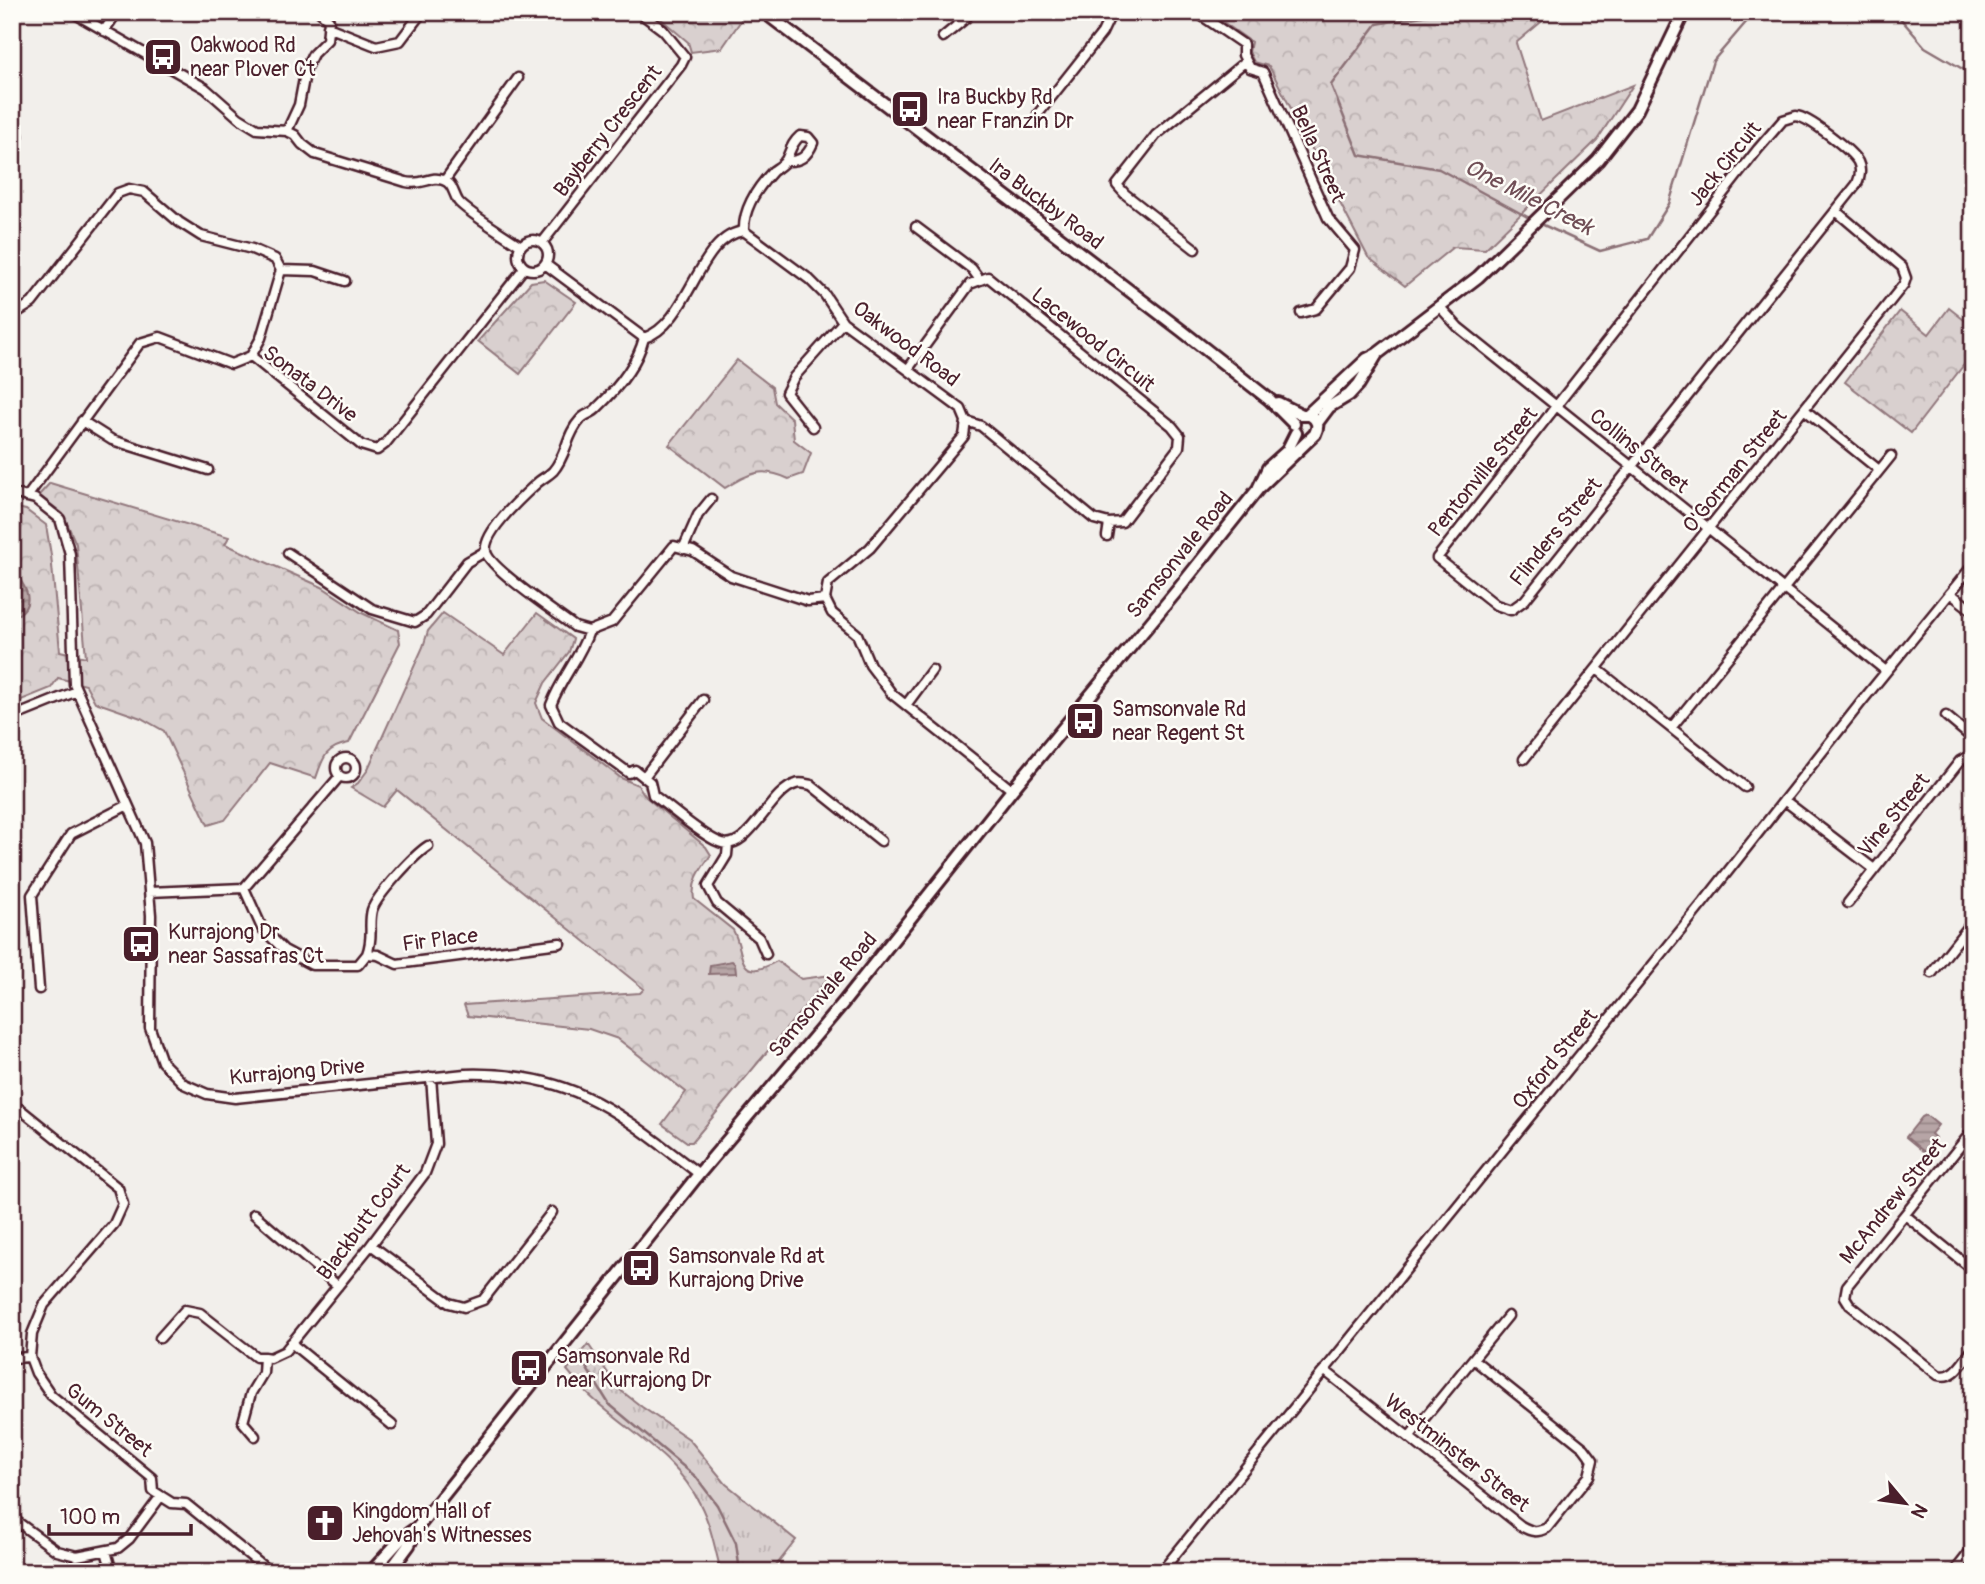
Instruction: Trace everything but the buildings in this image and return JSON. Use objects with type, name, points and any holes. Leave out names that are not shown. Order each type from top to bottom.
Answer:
[{"type":"main road","name":"Samsonvale Road","points":[[1258,489],[1268,468],[1287,451],[1300,422],[1367,359],[1478,277],[1598,160],[1637,110],[1684,12]]},
{"type":"main road","name":"Ira Buckby Road","points":[[770,14],[1300,422]]},
{"type":"main road","name":"Samsonvale Road","points":[[389,1572],[409,1545],[418,1527],[699,1174],[843,1003],[1012,790],[1258,489],[1315,434],[1317,424],[1329,407],[1354,390],[1377,354]]},
{"type":"main road","points":[[1309,438],[1302,438],[1300,422],[1314,417],[1317,424]]},
{"type":"main road","name":"Samsonvale Road","points":[[370,1572],[402,1538],[418,1527]]},
{"type":"street","points":[[72,12],[205,88],[257,130],[287,131],[315,154],[418,185],[433,179],[445,180],[453,189],[458,202],[521,246]]},
{"type":"street","points":[[104,31],[117,12]]},
{"type":"street","points":[[287,131],[299,105],[306,68],[313,54],[327,40],[329,20],[320,12]]},
{"type":"street","points":[[328,27],[376,46],[400,41],[422,12]]},
{"type":"street","name":"Bayberry Crescent","points":[[542,243],[685,57],[663,30],[639,12]]},
{"type":"street","points":[[943,37],[966,18],[969,12]]},
{"type":"street","points":[[1038,114],[1102,33],[1112,12]]},
{"type":"street","name":"Bella Street","points":[[1196,12],[1243,44],[1243,55],[1250,68],[1263,72],[1328,218],[1355,250],[1350,268],[1316,309],[1301,313]]},
{"type":"street","points":[[1195,248],[1125,194],[1117,184],[1156,135],[1246,61]]},
{"type":"street","points":[[445,180],[518,78]]},
{"type":"street","points":[[12,94],[18,136],[12,144]]},
{"type":"street","name":"Jack Circuit","points":[[1557,407],[1758,149],[1787,118],[1796,116],[1808,119],[1858,163],[1858,181],[1631,467]]},
{"type":"street","points":[[644,338],[656,334],[686,297],[699,269],[724,238],[744,231],[743,218],[748,205],[785,161]]},
{"type":"street","points":[[12,320],[16,313],[32,303],[118,193],[129,190],[144,192],[179,222],[201,236],[275,259],[281,270],[261,338],[251,356]]},
{"type":"street","name":"O'Gorman Street","points":[[1524,759],[1901,289],[1906,278],[1902,267],[1836,211]]},
{"type":"street","points":[[908,369],[970,284],[980,280],[972,269],[916,227]]},
{"type":"street","name":"Oakwood Road","points":[[744,231],[809,279],[825,295],[843,322],[954,402],[961,409],[966,421]]},
{"type":"street","points":[[531,240],[542,243],[548,254],[545,264],[533,270],[524,268],[518,257],[521,246],[531,240]]},
{"type":"street","points":[[545,264],[644,338]]},
{"type":"street","name":"Sonata Drive","points":[[27,497],[140,342],[160,337],[231,364],[251,356],[361,445],[377,450],[385,444],[524,268]]},
{"type":"street","points":[[281,270],[315,271],[345,281]]},
{"type":"street","name":"Lacewood Circuit","points":[[980,280],[988,277],[1180,436],[1179,447],[1122,522],[1109,523]]},
{"type":"street","name":"Collins Street","points":[[1439,306],[1458,327],[1886,671]]},
{"type":"street","points":[[813,426],[786,393],[794,376],[843,322]]},
{"type":"street","points":[[644,338],[640,354],[617,388],[594,411],[582,416],[570,432],[566,452],[552,472],[537,482],[502,519],[488,539],[486,551],[495,566],[575,627],[589,631],[612,622],[674,546],[693,551],[731,576],[808,601],[825,599]]},
{"type":"street","name":"Pentonville Street","points":[[1437,558],[1557,407]]},
{"type":"street","points":[[1805,410],[1880,471]]},
{"type":"street","points":[[82,421],[112,440],[208,470]]},
{"type":"street","points":[[1012,790],[892,694],[870,665],[857,634],[832,613],[825,599],[828,583],[870,548],[964,436],[966,421],[981,426],[1094,519],[1109,523],[1107,536]]},
{"type":"street","points":[[1671,728],[1891,456]]},
{"type":"street","name":"Flinders Street","points":[[1437,558],[1496,606],[1511,610],[1525,600],[1631,467]]},
{"type":"street","name":"Kurrajong Drive","points":[[12,493],[35,499],[60,519],[70,554],[74,684],[145,843],[151,915],[150,1028],[162,1062],[184,1084],[207,1094],[236,1098],[488,1073],[551,1082],[582,1093],[609,1108],[642,1129],[699,1174]]},
{"type":"street","points":[[683,549],[698,515],[711,499]]},
{"type":"street","points":[[288,554],[372,609],[415,622],[426,615],[467,562],[486,551]]},
{"type":"street","name":"Oxford Street","points":[[1161,1572],[1973,565]]},
{"type":"street","points":[[1950,593],[1973,611]]},
{"type":"street","points":[[589,631],[583,650],[558,685],[551,705],[559,722],[629,773],[635,770],[650,782],[653,795],[714,840],[728,844],[740,841],[784,789],[798,783],[811,785],[881,841]]},
{"type":"street","points":[[1597,669],[1745,787]]},
{"type":"street","points":[[906,705],[932,670]]},
{"type":"street","points":[[12,725],[20,714],[77,691]]},
{"type":"street","points":[[644,777],[703,700]]},
{"type":"street","name":"Vine Street","points":[[1848,903],[1960,761],[1973,752],[1972,738],[1945,716]]},
{"type":"street","points":[[149,892],[244,888],[340,777]]},
{"type":"street","points":[[1784,800],[1874,869]]},
{"type":"street","points":[[39,989],[32,895],[71,834],[128,805]]},
{"type":"street","points":[[728,844],[727,855],[708,886],[717,903],[760,938],[766,954]]},
{"type":"street","points":[[244,888],[262,928],[284,950],[312,965],[358,965],[367,954],[372,940],[370,920],[373,906],[416,854],[428,846]]},
{"type":"street","points":[[1932,973],[1973,921]]},
{"type":"street","name":"Fir Place","points":[[367,954],[378,955],[397,964],[559,943]]},
{"type":"street","name":"Blackbutt Court","points":[[260,1357],[270,1358],[285,1350],[371,1245],[425,1173],[436,1144],[431,1077]]},
{"type":"street","points":[[12,1108],[20,1109],[118,1188],[123,1204],[114,1224],[44,1306],[32,1334],[30,1357],[12,1358]]},
{"type":"street","name":"McAndrew Street","points":[[1973,1130],[1847,1286],[1845,1297],[1850,1305],[1934,1373],[1943,1377],[1953,1374],[1973,1349]]},
{"type":"street","points":[[371,1245],[449,1303],[464,1307],[483,1300],[552,1212]]},
{"type":"street","points":[[254,1214],[338,1286]]},
{"type":"street","points":[[1905,1215],[1973,1270]]},
{"type":"street","points":[[160,1338],[185,1310],[200,1313],[260,1357],[263,1373],[251,1393],[243,1422],[256,1436]]},
{"type":"street","points":[[1409,1437],[1508,1316]]},
{"type":"street","points":[[291,1343],[391,1425]]},
{"type":"street","name":"Gum Street","points":[[30,1357],[36,1373],[51,1395],[152,1478],[153,1491],[161,1496]]},
{"type":"street","name":"Westminster Street","points":[[1324,1370],[1521,1526],[1533,1532],[1547,1528],[1589,1476],[1593,1460],[1584,1448],[1473,1359]]},
{"type":"street","points":[[12,1518],[57,1551],[77,1556],[118,1548],[129,1539],[161,1496],[172,1503],[186,1504],[270,1572]]},
{"type":"street","points":[[1955,1572],[1973,1548]]},
{"type":"street","points":[[106,1550],[112,1572]]},
{"type":"green space","points":[[653,12],[733,12],[742,19],[722,48],[691,52],[688,42]]},
{"type":"green space","points":[[1209,12],[1553,12],[1516,43],[1541,121],[1633,85],[1597,140],[1485,249],[1453,247],[1405,286],[1368,257],[1269,66],[1254,62],[1249,52],[1251,42]]},
{"type":"green space","points":[[544,280],[576,302],[520,374],[478,341],[531,282]]},
{"type":"green space","points":[[1949,308],[1973,327],[1973,353],[1911,433],[1845,382],[1900,311],[1929,334]]},
{"type":"green space","points":[[737,360],[772,387],[775,403],[792,419],[794,440],[811,453],[803,474],[789,479],[771,473],[756,473],[725,488],[669,445]]},
{"type":"green space","points":[[50,483],[229,537],[225,544],[322,587],[362,613],[398,630],[400,643],[349,743],[335,747],[326,754],[316,778],[270,763],[225,820],[208,825],[164,731],[141,718],[95,702],[86,685],[58,678],[51,688],[19,701],[12,698],[12,507],[26,510],[46,525],[60,651],[86,657],[76,544],[63,514],[39,495]]},
{"type":"green space","points":[[443,613],[504,655],[537,613],[573,639],[569,652],[545,683],[536,703],[542,718],[621,778],[638,785],[646,797],[706,847],[711,855],[695,881],[694,899],[733,930],[748,968],[764,968],[777,961],[801,979],[831,975],[692,1142],[687,1142],[662,1124],[686,1092],[618,1039],[589,1029],[468,1016],[464,1005],[640,993],[644,989],[397,790],[383,807],[351,788],[367,771],[428,631]]},
{"type":"green space","points":[[588,1344],[619,1389],[689,1439],[726,1484],[796,1540],[771,1572],[721,1572],[707,1520],[690,1487],[678,1471],[582,1388],[567,1370]]},
{"type":"shaded area","points":[[12,570],[24,586],[28,598],[19,614],[12,613]]},
{"type":"shaded area","points":[[732,961],[736,973],[709,974],[710,965]]},
{"type":"shaded area","points":[[1926,1115],[1938,1125],[1931,1134],[1935,1138],[1934,1149],[1929,1156],[1906,1137]]},
{"type":"waterway","name":"One Mile Creek","points":[[1445,12],[1377,24],[1331,85],[1359,155],[1439,169],[1533,220]]},
{"type":"waterway","name":"One Mile Creek","points":[[1539,223],[1600,251],[1647,239],[1669,204],[1713,61],[1748,20],[1759,12]]},
{"type":"waterway","name":"One Mile Creek","points":[[1892,12],[1925,47],[1973,75]]},
{"type":"waterway","points":[[579,1356],[609,1404],[696,1477],[717,1505],[736,1543],[740,1572]]},
{"type":"place","name":"Oakwood Rd near Plover Ct","points":[[163,57]]},
{"type":"place","name":"Ira Buckby Rd near Franzin Dr","points":[[910,109]]},
{"type":"place","name":"Samsonvale Rd near Regent St","points":[[1085,721]]},
{"type":"place","name":"Kurrajong Dr near Sassafras Ct","points":[[141,944]]},
{"type":"place","name":"Samsonvale Rd at Kurrajong Drive","points":[[641,1268]]},
{"type":"place","name":"Samsonvale Rd near Kurrajong Dr","points":[[529,1368]]},
{"type":"place","name":"Kingdom Hall of Jehovah's Witnesses","points":[[325,1523]]}]
